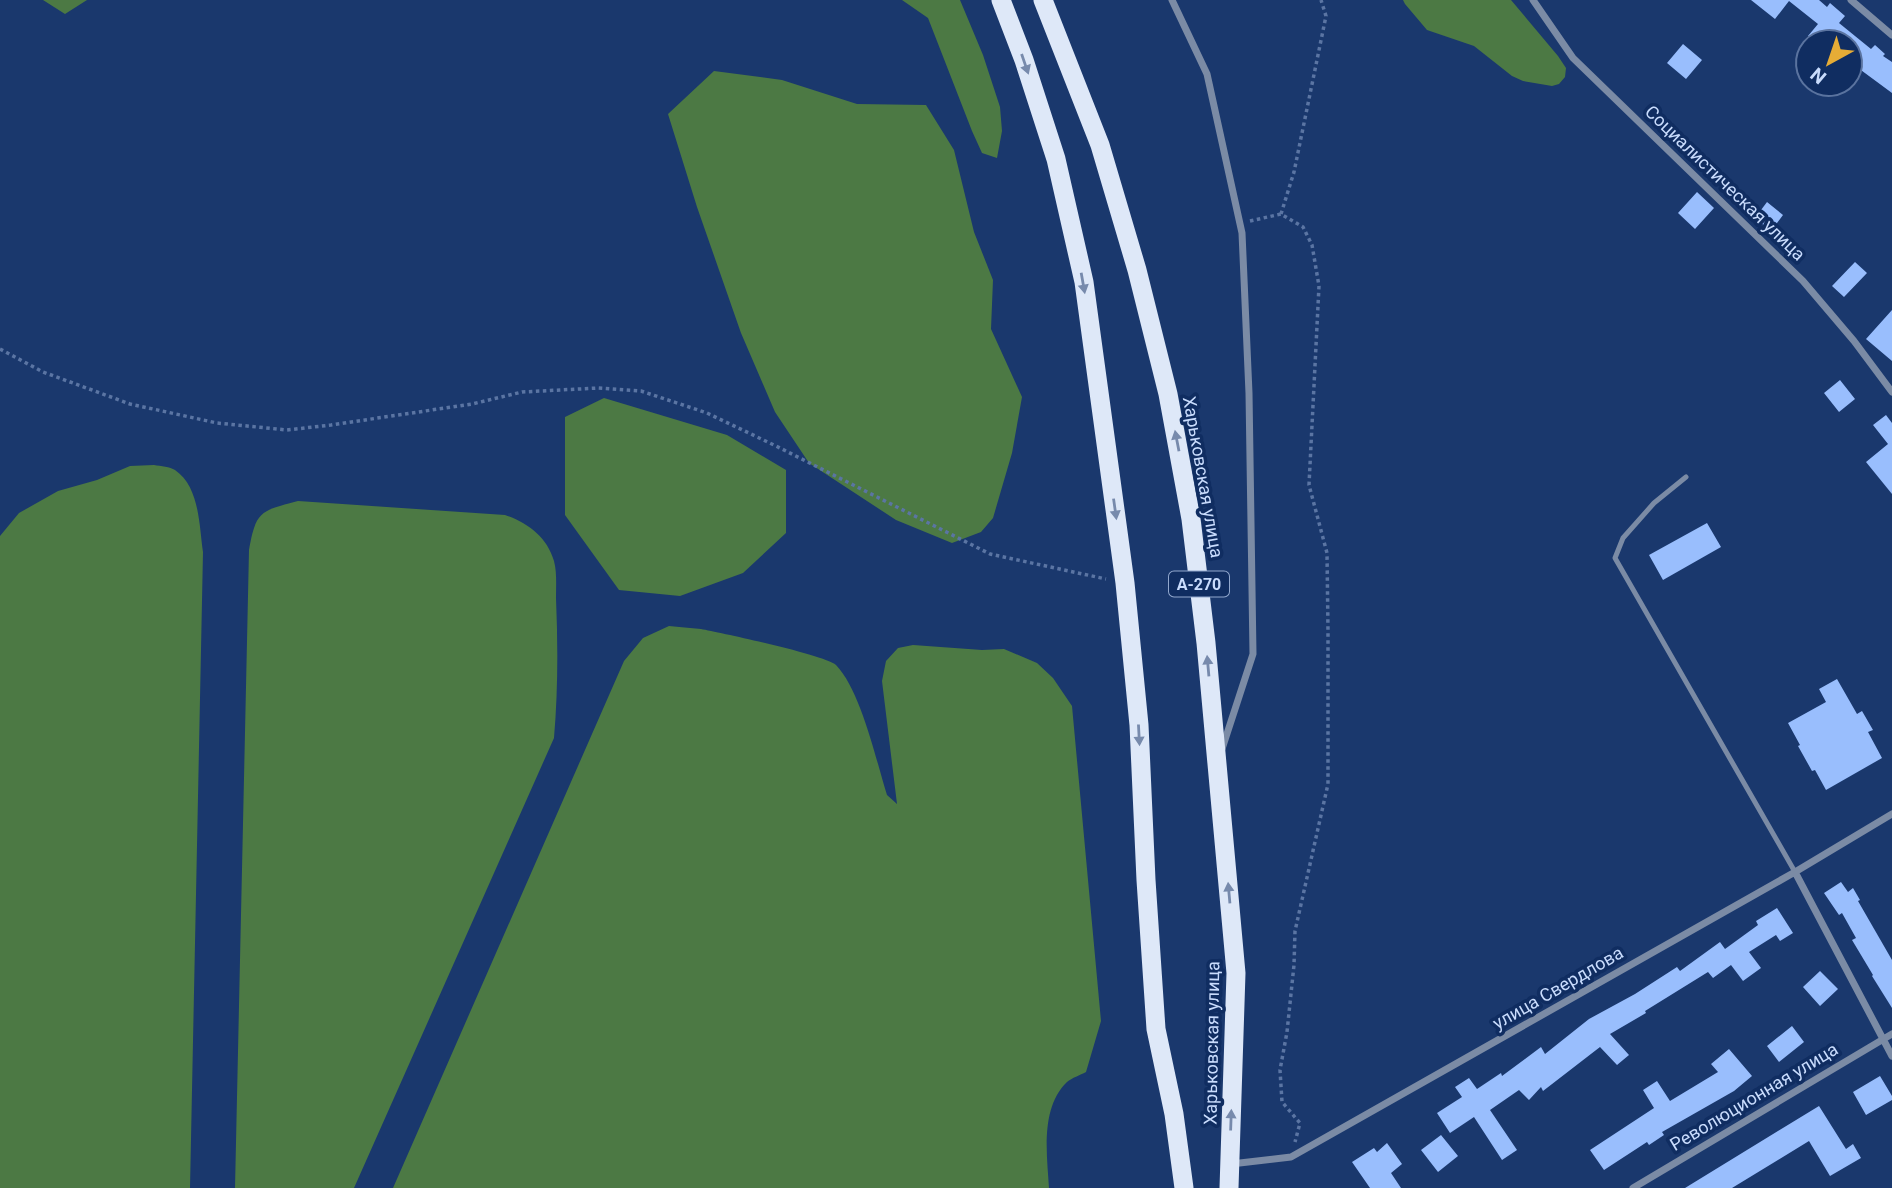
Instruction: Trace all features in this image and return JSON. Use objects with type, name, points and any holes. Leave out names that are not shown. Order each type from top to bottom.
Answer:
[{"type":"highway","name":"Харьковская улица","points":[[1000,0],[1024,60],[1056,159],[1084,282],[1125,583],[1139,725],[1156,1029],[1174,1114],[1184,1188]]},
{"type":"highway","name":"Харьковская улица","points":[[1043,0],[1100,145],[1137,270],[1168,394],[1191,519],[1206,643],[1236,973],[1229,1188]]},
{"type":"street","points":[[1172,0],[1207,74],[1242,233],[1249,393],[1253,654],[1217,765]]},
{"type":"street","name":"Социалистическая улица","points":[[1533,0],[1573,58],[1804,281],[1892,392]]},
{"type":"street","points":[[1851,0],[1892,35]]},
{"type":"street","name":"улица Свердлова","points":[[1230,1164],[1292,1157],[1795,872],[1892,814]]},
{"type":"street","points":[[1795,872],[1892,1056]]},
{"type":"street","name":"Революционная улица","points":[[1633,1188],[1892,1034]]},
{"type":"lane","points":[[1686,477],[1654,503],[1623,538],[1615,558],[1795,872]]},
{"type":"path","points":[[1281,214],[1294,172],[1326,16],[1321,0]]},
{"type":"path","points":[[1240,224],[1281,214],[1303,227],[1312,245],[1319,286],[1309,485],[1326,553],[1328,784],[1295,931],[1292,992],[1280,1070],[1282,1102],[1300,1123],[1292,1157]]},
{"type":"path","points":[[0,349],[43,372],[130,404],[217,423],[287,430],[472,404],[522,392],[598,388],[641,391],[707,413],[990,554],[1125,583]]},
{"type":"green space","points":[[43,0],[87,0],[65,14]]},
{"type":"green space","points":[[902,0],[960,0],[983,55],[1000,107],[1002,131],[997,158],[982,153],[928,18]]},
{"type":"green space","points":[[1403,0],[1511,0],[1558,56],[1566,68],[1565,77],[1559,84],[1552,86],[1523,81],[1512,76],[1474,46],[1427,30]]},
{"type":"green space","points":[[714,71],[782,80],[857,104],[926,105],[954,150],[974,232],[993,280],[991,329],[1022,397],[1012,453],[993,518],[981,532],[952,543],[896,520],[809,463],[775,412],[741,333],[668,114]]},
{"type":"green space","points":[[604,398],[727,435],[786,470],[786,533],[743,573],[680,596],[619,590],[565,515],[565,417]]},
{"type":"green space","points":[[154,465],[175,470],[189,486],[197,508],[203,552],[190,1188],[0,1188],[0,536],[19,513],[58,491],[97,480],[130,466]]},
{"type":"green space","points":[[298,501],[505,515],[536,532],[551,552],[556,570],[557,668],[554,738],[354,1188],[235,1188],[249,550],[254,527],[262,514]]},
{"type":"green space","points":[[669,626],[701,629],[750,640],[813,656],[836,665],[853,691],[860,708],[887,795],[897,804],[882,681],[886,661],[898,648],[913,645],[1004,649],[1037,663],[1053,678],[1072,706],[1101,1021],[1086,1072],[1067,1082],[1053,1105],[1047,1132],[1049,1188],[393,1188],[624,661],[643,638]]},
{"type":"building","points":[[1751,0],[1819,0],[1827,7],[1830,3],[1845,16],[1839,23],[1845,28],[1815,28],[1818,24],[1789,1],[1775,19]]},
{"type":"building","points":[[1864,43],[1871,49],[1875,45],[1885,54],[1883,56],[1892,62],[1892,93],[1864,72]]},
{"type":"building","points":[[1683,44],[1702,60],[1686,79],[1667,63]]},
{"type":"building","points":[[1697,192],[1714,208],[1695,229],[1678,213]]},
{"type":"building","points":[[1767,202],[1783,215],[1771,231],[1755,218]]},
{"type":"building","points":[[1855,262],[1867,273],[1844,297],[1832,286]]},
{"type":"building","points":[[1892,310],[1892,361],[1866,339]]},
{"type":"building","points":[[1840,380],[1855,399],[1839,412],[1824,393]]},
{"type":"building","points":[[1886,415],[1892,423],[1892,494],[1866,462],[1888,444],[1873,425]]},
{"type":"building","points":[[1707,523],[1721,547],[1663,580],[1649,555]]},
{"type":"building","points":[[1837,679],[1857,714],[1862,711],[1873,730],[1868,732],[1882,758],[1826,790],[1815,770],[1812,771],[1788,723],[1826,702],[1819,689]]},
{"type":"building","points":[[1841,882],[1848,892],[1853,888],[1892,960],[1892,1008],[1852,940],[1856,938],[1842,913],[1839,915],[1824,893]]},
{"type":"building","points":[[1777,908],[1793,933],[1780,941],[1776,935],[1749,952],[1761,968],[1743,981],[1731,965],[1713,978],[1708,972],[1610,1034],[1629,1055],[1617,1065],[1600,1047],[1543,1091],[1541,1087],[1529,1100],[1519,1090],[1490,1110],[1517,1150],[1502,1160],[1474,1117],[1450,1133],[1437,1113],[1462,1097],[1455,1087],[1469,1078],[1477,1089],[1501,1073],[1502,1076],[1541,1047],[1545,1054],[1589,1019],[1677,967],[1680,971],[1720,942],[1725,949],[1758,925],[1756,921]]},
{"type":"building","points":[[1820,971],[1838,989],[1820,1006],[1803,987]]},
{"type":"building","points":[[1792,1026],[1804,1042],[1779,1062],[1767,1046]]},
{"type":"building","points":[[1729,1049],[1752,1076],[1734,1091],[1662,1132],[1664,1135],[1649,1145],[1647,1142],[1604,1170],[1590,1150],[1654,1108],[1643,1090],[1657,1081],[1670,1101],[1718,1072],[1711,1064]]},
{"type":"building","points":[[1880,1076],[1892,1100],[1866,1115],[1853,1092]]},
{"type":"building","points":[[1819,1106],[1846,1149],[1853,1144],[1861,1158],[1830,1176],[1809,1141],[1732,1188],[1685,1188]]},
{"type":"building","points":[[1441,1135],[1458,1156],[1438,1172],[1421,1150]]},
{"type":"building","points":[[1387,1143],[1402,1164],[1391,1173],[1401,1188],[1370,1188],[1352,1162],[1374,1148],[1377,1152]]}]
